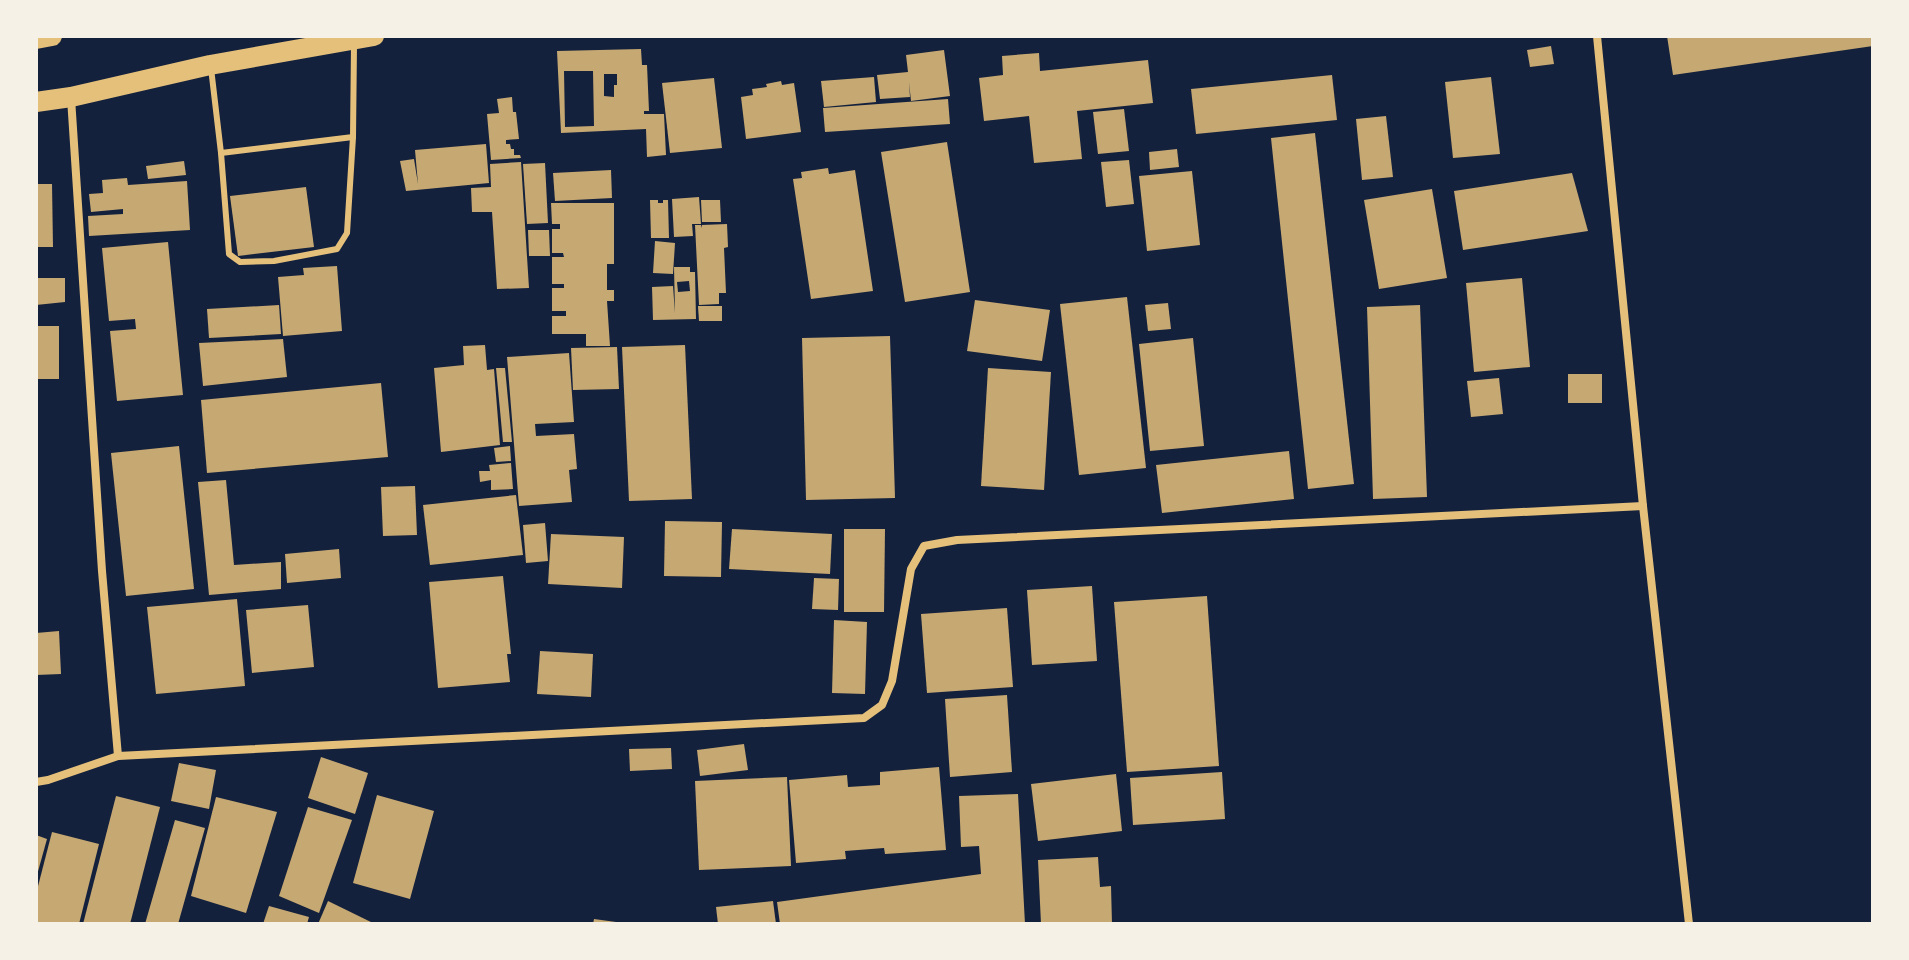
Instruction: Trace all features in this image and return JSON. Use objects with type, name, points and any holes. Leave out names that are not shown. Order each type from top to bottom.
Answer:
[{"type":"main road","points":[[36,39],[52,36]]},
{"type":"main road","points":[[36,102],[210,65],[364,38]]},
{"type":"street","points":[[1597,36],[1643,506],[1689,924]]},
{"type":"street","points":[[71,97],[101,556],[118,756]]},
{"type":"street","points":[[36,782],[118,756],[864,718],[882,705],[892,681],[911,569],[924,546],[957,540],[1643,506]]},
{"type":"lane","points":[[210,65],[229,254],[240,262],[274,261],[337,249],[347,233],[364,38]]},
{"type":"lane","points":[[221,153],[353,137]]},
{"type":"building","points":[[1667,36],[1873,36],[1873,46],[1673,75]]},
{"type":"building","points":[[1551,46],[1554,64],[1530,67],[1527,50]]},
{"type":"building","points":[[641,49],[642,65],[647,65],[649,111],[644,111],[644,114],[664,114],[666,155],[647,157],[646,129],[561,133],[557,51]],"holes":[[[564,71],[593,71],[594,126],[565,127]],[[604,74],[617,74],[614,97],[604,96]]]},
{"type":"building","points":[[944,50],[950,96],[911,101],[909,82],[910,97],[880,99],[877,75],[908,72],[906,55]]},
{"type":"building","points":[[1039,53],[1040,71],[1148,60],[1153,103],[1077,111],[1082,159],[1034,163],[1029,116],[984,121],[979,78],[1003,75],[1002,56]]},
{"type":"building","points":[[1332,75],[1337,120],[1196,134],[1191,89]]},
{"type":"building","points":[[874,77],[876,102],[824,107],[821,81]]},
{"type":"building","points":[[1491,77],[1500,154],[1453,158],[1445,82]]},
{"type":"building","points":[[714,78],[722,148],[670,153],[662,83]]},
{"type":"building","points":[[781,81],[782,85],[794,83],[801,132],[746,139],[741,97],[753,95],[752,89]]},
{"type":"building","points":[[512,97],[519,139],[506,140],[506,144],[510,144],[514,155],[521,158],[491,160],[487,114],[499,113],[497,99]]},
{"type":"building","points":[[948,99],[950,124],[825,132],[823,108]]},
{"type":"building","points":[[1124,109],[1129,151],[1098,154],[1093,112]]},
{"type":"building","points":[[1386,116],[1393,177],[1362,180],[1356,119]]},
{"type":"building","points":[[1315,133],[1354,484],[1308,489],[1271,138]]},
{"type":"building","points":[[947,142],[970,292],[905,302],[881,152]]},
{"type":"building","points":[[486,144],[489,183],[406,191],[400,161],[414,159],[418,184],[415,150]]},
{"type":"building","points":[[1177,149],[1179,167],[1150,170],[1149,152]]},
{"type":"building","points":[[1129,160],[1134,204],[1106,207],[1101,162]]},
{"type":"building","points":[[184,161],[186,175],[148,179],[146,166]]},
{"type":"building","points":[[521,162],[529,288],[497,289],[492,212],[472,212],[471,188],[491,187],[490,164]]},
{"type":"building","points":[[545,163],[548,223],[527,224],[523,164]]},
{"type":"building","points":[[828,168],[829,174],[855,170],[873,291],[811,299],[793,179],[802,178],[801,172]]},
{"type":"building","points":[[611,170],[612,198],[555,201],[553,173]]},
{"type":"building","points":[[1192,171],[1200,245],[1147,251],[1139,176]]},
{"type":"building","points":[[1572,173],[1588,231],[1463,250],[1454,191]]},
{"type":"building","points":[[127,178],[128,185],[187,181],[190,230],[89,236],[88,216],[123,214],[123,209],[91,212],[89,194],[103,193],[102,180]]},
{"type":"building","points":[[36,184],[52,184],[53,247],[36,247]]},
{"type":"building","points":[[306,187],[314,247],[238,256],[230,196]]},
{"type":"building","points":[[1432,189],[1447,278],[1379,289],[1364,200]]},
{"type":"building","points":[[699,197],[701,224],[692,224],[693,236],[674,237],[672,199]]},
{"type":"building","points":[[650,200],[663,203],[663,200],[668,200],[669,238],[651,238]]},
{"type":"building","points":[[701,200],[720,200],[721,222],[702,222]]},
{"type":"building","points":[[551,203],[614,203],[614,264],[607,264],[607,290],[614,290],[614,301],[607,301],[610,346],[586,346],[586,334],[552,334],[552,316],[566,316],[566,311],[552,311],[552,288],[564,288],[564,284],[552,284],[552,257],[564,257],[563,253],[552,253],[552,229],[560,229],[560,224],[552,224]]},
{"type":"building","points":[[727,224],[728,247],[724,248],[726,293],[719,293],[719,304],[699,305],[695,225],[701,225],[701,228],[702,225]]},
{"type":"building","points":[[528,230],[549,230],[550,256],[529,256]]},
{"type":"building","points":[[655,241],[675,243],[673,274],[653,273]]},
{"type":"building","points":[[168,242],[183,395],[117,401],[110,331],[136,329],[135,319],[109,321],[102,248]]},
{"type":"building","points":[[337,266],[342,331],[283,336],[278,277],[304,275],[303,268]]},
{"type":"building","points":[[674,267],[690,267],[690,272],[695,272],[696,319],[653,320],[652,287],[673,286],[675,313]],"holes":[[[689,281],[690,291],[678,292],[677,282]]]},
{"type":"building","points":[[36,278],[65,278],[65,302],[36,305]]},
{"type":"building","points":[[1522,278],[1530,367],[1474,372],[1466,283]]},
{"type":"building","points":[[1127,297],[1146,468],[1079,475],[1060,304]]},
{"type":"building","points":[[975,300],[1050,310],[1042,361],[967,351]]},
{"type":"building","points":[[1168,303],[1171,329],[1148,331],[1145,305]]},
{"type":"building","points":[[279,305],[281,334],[209,338],[207,309]]},
{"type":"building","points":[[1420,305],[1427,497],[1373,499],[1367,307]]},
{"type":"building","points":[[698,306],[722,306],[722,321],[699,321]]},
{"type":"building","points":[[36,326],[59,326],[59,379],[36,379]]},
{"type":"building","points":[[890,336],[895,498],[806,500],[802,338]]},
{"type":"building","points":[[1193,338],[1204,446],[1150,451],[1139,344]]},
{"type":"building","points":[[283,339],[287,377],[203,386],[199,343]]},
{"type":"building","points":[[485,345],[487,370],[494,369],[500,445],[441,452],[434,368],[464,365],[463,346]]},
{"type":"building","points":[[685,345],[692,499],[629,501],[622,347]]},
{"type":"building","points":[[617,347],[619,389],[573,390],[571,348]]},
{"type":"building","points":[[569,353],[574,422],[535,424],[536,436],[574,434],[577,469],[569,470],[572,502],[519,506],[507,357]]},
{"type":"building","points":[[496,368],[505,368],[512,442],[503,442]]},
{"type":"building","points":[[988,368],[1051,372],[1044,490],[981,486]]},
{"type":"building","points":[[1568,374],[1602,374],[1602,403],[1568,403]]},
{"type":"building","points":[[1499,378],[1503,414],[1471,417],[1467,381]]},
{"type":"building","points":[[381,383],[388,457],[207,473],[201,400]]},
{"type":"building","points":[[179,446],[194,589],[126,596],[111,453]]},
{"type":"building","points":[[510,446],[511,461],[496,462],[494,448]]},
{"type":"building","points":[[1289,451],[1294,499],[1162,513],[1156,465]]},
{"type":"building","points":[[511,463],[513,489],[491,490],[491,480],[480,482],[479,471],[490,471],[489,465]]},
{"type":"building","points":[[226,480],[234,565],[281,562],[281,589],[209,595],[198,482]]},
{"type":"building","points":[[415,486],[417,535],[383,536],[381,487]]},
{"type":"building","points":[[516,495],[523,555],[430,565],[423,505]]},
{"type":"building","points":[[665,521],[722,522],[721,577],[664,576]]},
{"type":"building","points":[[545,523],[548,561],[526,563],[523,525]]},
{"type":"building","points":[[732,529],[832,534],[830,574],[729,569]]},
{"type":"building","points":[[844,529],[885,529],[884,612],[844,612]]},
{"type":"building","points":[[551,534],[624,537],[622,588],[548,584]]},
{"type":"building","points":[[339,549],[341,578],[287,583],[285,554]]},
{"type":"building","points":[[503,576],[511,654],[507,654],[510,682],[438,688],[429,582]]},
{"type":"building","points":[[814,578],[839,579],[838,610],[812,609]]},
{"type":"building","points":[[1092,586],[1097,661],[1032,665],[1027,590]]},
{"type":"building","points":[[1207,596],[1219,766],[1127,772],[1114,602]]},
{"type":"building","points":[[237,599],[245,686],[156,694],[147,607]]},
{"type":"building","points":[[308,605],[314,667],[252,673],[246,610]]},
{"type":"building","points":[[1007,608],[1013,687],[927,693],[921,614]]},
{"type":"building","points":[[834,620],[867,622],[865,694],[832,693]]},
{"type":"building","points":[[59,631],[61,674],[36,675],[36,633]]},
{"type":"building","points":[[540,651],[593,654],[591,697],[537,694]]},
{"type":"building","points":[[1007,695],[1012,772],[950,777],[945,699]]},
{"type":"building","points":[[744,744],[748,770],[700,776],[697,750]]},
{"type":"building","points":[[671,748],[672,769],[630,771],[629,749]]},
{"type":"building","points":[[321,757],[368,773],[355,814],[308,798]]},
{"type":"building","points":[[179,763],[216,770],[209,809],[171,801]]},
{"type":"building","points":[[939,767],[946,850],[885,854],[884,848],[845,851],[846,859],[796,863],[789,780],[847,775],[848,787],[880,785],[880,772]]},
{"type":"building","points":[[1222,772],[1225,819],[1133,825],[1130,778]]},
{"type":"building","points":[[1116,774],[1122,831],[1038,841],[1031,784]]},
{"type":"building","points":[[787,777],[791,866],[699,870],[695,781]]},
{"type":"building","points":[[1018,794],[1025,924],[780,924],[777,902],[981,874],[979,846],[961,847],[959,796]]},
{"type":"building","points":[[377,795],[434,811],[410,899],[353,883]]},
{"type":"building","points":[[116,796],[160,807],[130,924],[83,924]]},
{"type":"building","points":[[216,797],[277,812],[246,913],[191,896]]},
{"type":"building","points":[[308,807],[352,820],[319,913],[279,896]]},
{"type":"building","points":[[175,820],[205,828],[178,924],[145,924]]},
{"type":"building","points":[[52,832],[99,844],[79,924],[36,924],[36,894]]},
{"type":"building","points":[[36,835],[47,839],[37,875],[36,875]]},
{"type":"building","points":[[1098,857],[1100,887],[1111,886],[1112,924],[1041,924],[1038,860]]},
{"type":"building","points":[[328,901],[375,924],[318,924]]},
{"type":"building","points":[[773,901],[776,924],[718,924],[716,907]]},
{"type":"building","points":[[269,906],[309,917],[307,924],[263,924]]},
{"type":"building","points":[[594,919],[616,922],[616,924],[593,924]]}]
